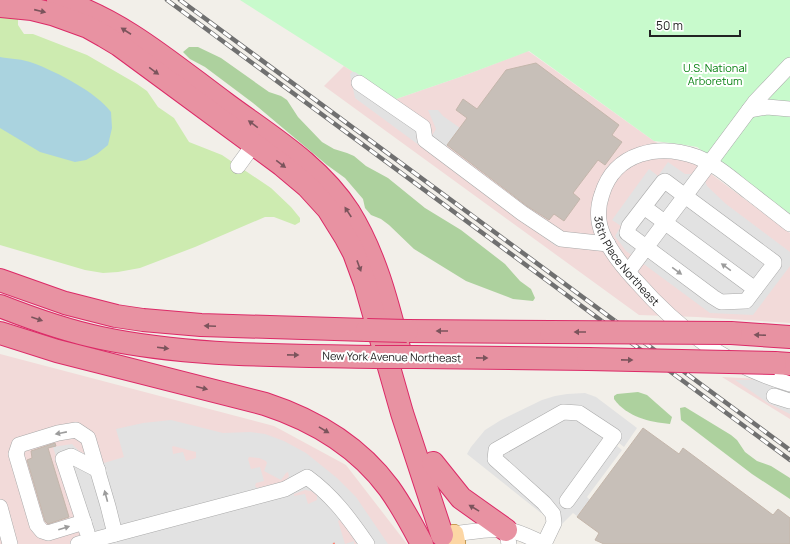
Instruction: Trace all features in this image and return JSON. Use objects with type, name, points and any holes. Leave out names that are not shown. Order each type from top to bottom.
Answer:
[{"type":"highway","points":[[58,0],[94,14],[136,38],[302,161],[314,171],[337,196],[365,240],[377,270],[433,463],[449,539]]},
{"type":"highway","points":[[0,6],[32,9],[52,14],[88,27],[104,36],[254,144],[296,176],[318,196],[337,222],[354,253],[365,283],[402,413],[449,539]]},
{"type":"highway","points":[[0,266],[40,281],[170,323]]},
{"type":"highway","points":[[0,280],[65,303],[91,310],[116,316],[170,323],[406,331],[731,333],[790,337]]},
{"type":"highway","name":"New York Avenue Northeast","points":[[0,306],[43,322],[99,338],[142,346],[221,353],[375,357],[783,363]]},
{"type":"highway","points":[[0,333],[63,352],[264,404],[316,424],[350,447],[372,468],[427,528],[449,539]]},
{"type":"highway","points":[[433,463],[461,498],[507,537]]},
{"type":"highway","points":[[390,489],[422,544]]},
{"type":"street","points":[[628,272],[749,110],[790,65]]},
{"type":"street","points":[[359,83],[423,127],[425,140],[516,208],[561,239],[608,244]]},
{"type":"street","points":[[749,110],[767,107],[790,109]]},
{"type":"street","points":[[238,166],[254,144]]},
{"type":"street","name":"36th Place Northeast","points":[[790,224],[726,173],[710,163],[683,153],[655,151],[635,155],[618,166],[606,182],[598,208],[599,226],[619,262],[667,314],[714,351],[728,359],[756,372],[790,384]]},
{"type":"street","points":[[665,181],[685,196],[774,262],[746,301],[721,302],[627,233],[629,226],[663,182],[665,181]]},
{"type":"street","points":[[644,207],[755,289]]},
{"type":"street","points":[[774,396],[790,401]]},
{"type":"street","points":[[449,539],[485,530],[507,537],[520,533],[544,544],[554,523],[554,514],[544,503],[495,459],[496,450],[564,412],[579,413],[614,436],[567,501]]},
{"type":"street","points":[[84,522],[48,533],[42,531],[38,525],[16,454],[19,445],[58,433],[76,430],[88,438],[115,534]]},
{"type":"street","points":[[98,470],[71,456],[63,459],[84,522],[84,543],[284,489],[307,477],[335,501],[367,544]]},
{"type":"street","points":[[0,507],[10,544]]},
{"type":"shaded area","points":[[528,51],[654,141],[695,162],[790,233],[790,323],[639,315],[324,86],[344,66],[396,99]]},
{"type":"shaded area","points":[[355,72],[400,102],[420,133],[416,138],[559,242],[556,246],[355,98],[350,74]]},
{"type":"shaded area","points":[[428,110],[438,110],[443,116],[460,128],[445,148],[431,137],[436,129]]},
{"type":"shaded area","points":[[668,162],[685,174],[692,174],[697,169],[707,186],[726,204],[790,252],[790,266],[753,315],[710,313],[626,251],[615,236],[621,226],[612,220],[649,169],[658,176]]},
{"type":"shaded area","points":[[0,354],[274,426],[346,465],[407,544],[0,544]]},
{"type":"shaded area","points":[[722,377],[761,379],[774,387],[790,393],[790,419]]},
{"type":"shaded area","points":[[735,380],[761,380],[790,393],[790,414],[768,403]]},
{"type":"shaded area","points":[[585,393],[596,397],[637,428],[624,447],[619,443],[617,446],[622,450],[587,497],[590,500],[577,516],[573,513],[561,525],[546,508],[541,513],[467,454],[485,430],[501,420],[542,400],[567,394]]},
{"type":"shaded area","points":[[171,420],[223,433],[250,432],[265,434],[284,441],[306,453],[337,478],[356,497],[388,544],[357,544],[341,519],[338,521],[345,544],[80,544],[81,535],[53,447],[72,444],[79,451],[104,463],[124,457],[116,429],[143,423]],"holes":[[[173,446],[196,452],[196,458],[186,461],[183,452],[173,454]],[[249,457],[259,458],[266,461],[267,463],[264,471],[281,480],[288,472],[289,476],[286,481],[257,488],[255,486],[256,483],[264,481],[260,467],[251,469],[248,459]],[[305,490],[311,491],[317,495],[317,500],[308,504],[305,494],[294,496],[294,494]]]},
{"type":"shaded area","points":[[354,541],[354,544],[345,544]]},
{"type":"green space","name":"U.S. National Arboretum","points":[[240,0],[790,0],[790,214],[697,147],[654,141],[529,51],[396,99]]},
{"type":"green space","points":[[0,16],[18,19],[18,25],[24,34],[33,34],[87,55],[137,84],[147,91],[158,107],[174,118],[189,142],[222,155],[271,188],[291,207],[300,218],[300,222],[295,225],[274,217],[265,217],[195,247],[140,268],[118,272],[103,273],[85,270],[0,245]]},
{"type":"green space","points":[[189,47],[198,47],[221,58],[269,92],[281,96],[287,100],[298,117],[322,142],[334,149],[354,156],[366,166],[388,178],[425,208],[461,230],[505,264],[520,281],[531,289],[535,298],[533,301],[513,299],[466,281],[414,249],[389,225],[381,219],[371,215],[365,208],[363,199],[345,178],[327,165],[253,103],[205,67],[190,59],[183,52]]},
{"type":"green space","points":[[638,392],[647,395],[672,417],[670,424],[639,418],[625,410],[614,399],[614,396],[617,394]]},
{"type":"green space","points":[[685,407],[731,435],[737,440],[745,452],[757,461],[771,466],[790,478],[790,499],[752,474],[681,420],[680,408]]},
{"type":"water","points":[[0,57],[25,61],[43,67],[75,83],[96,97],[111,112],[112,128],[108,145],[97,154],[86,160],[75,162],[40,152],[0,128]]},
{"type":"building","points":[[536,63],[619,125],[612,135],[622,142],[605,165],[598,160],[573,193],[580,199],[564,221],[554,214],[549,220],[527,206],[447,145],[467,118],[456,110],[463,99],[477,109],[506,70]]},
{"type":"building","points":[[643,428],[679,454],[683,448],[773,515],[778,509],[790,518],[790,544],[604,544],[595,540],[599,533],[577,517]]},
{"type":"building","points":[[55,443],[56,446],[48,448],[69,517],[48,524],[45,521],[27,460],[32,458],[31,451]]},
{"type":"railway","points":[[167,0],[790,460]]},
{"type":"railway","points":[[180,0],[790,450]]}]
